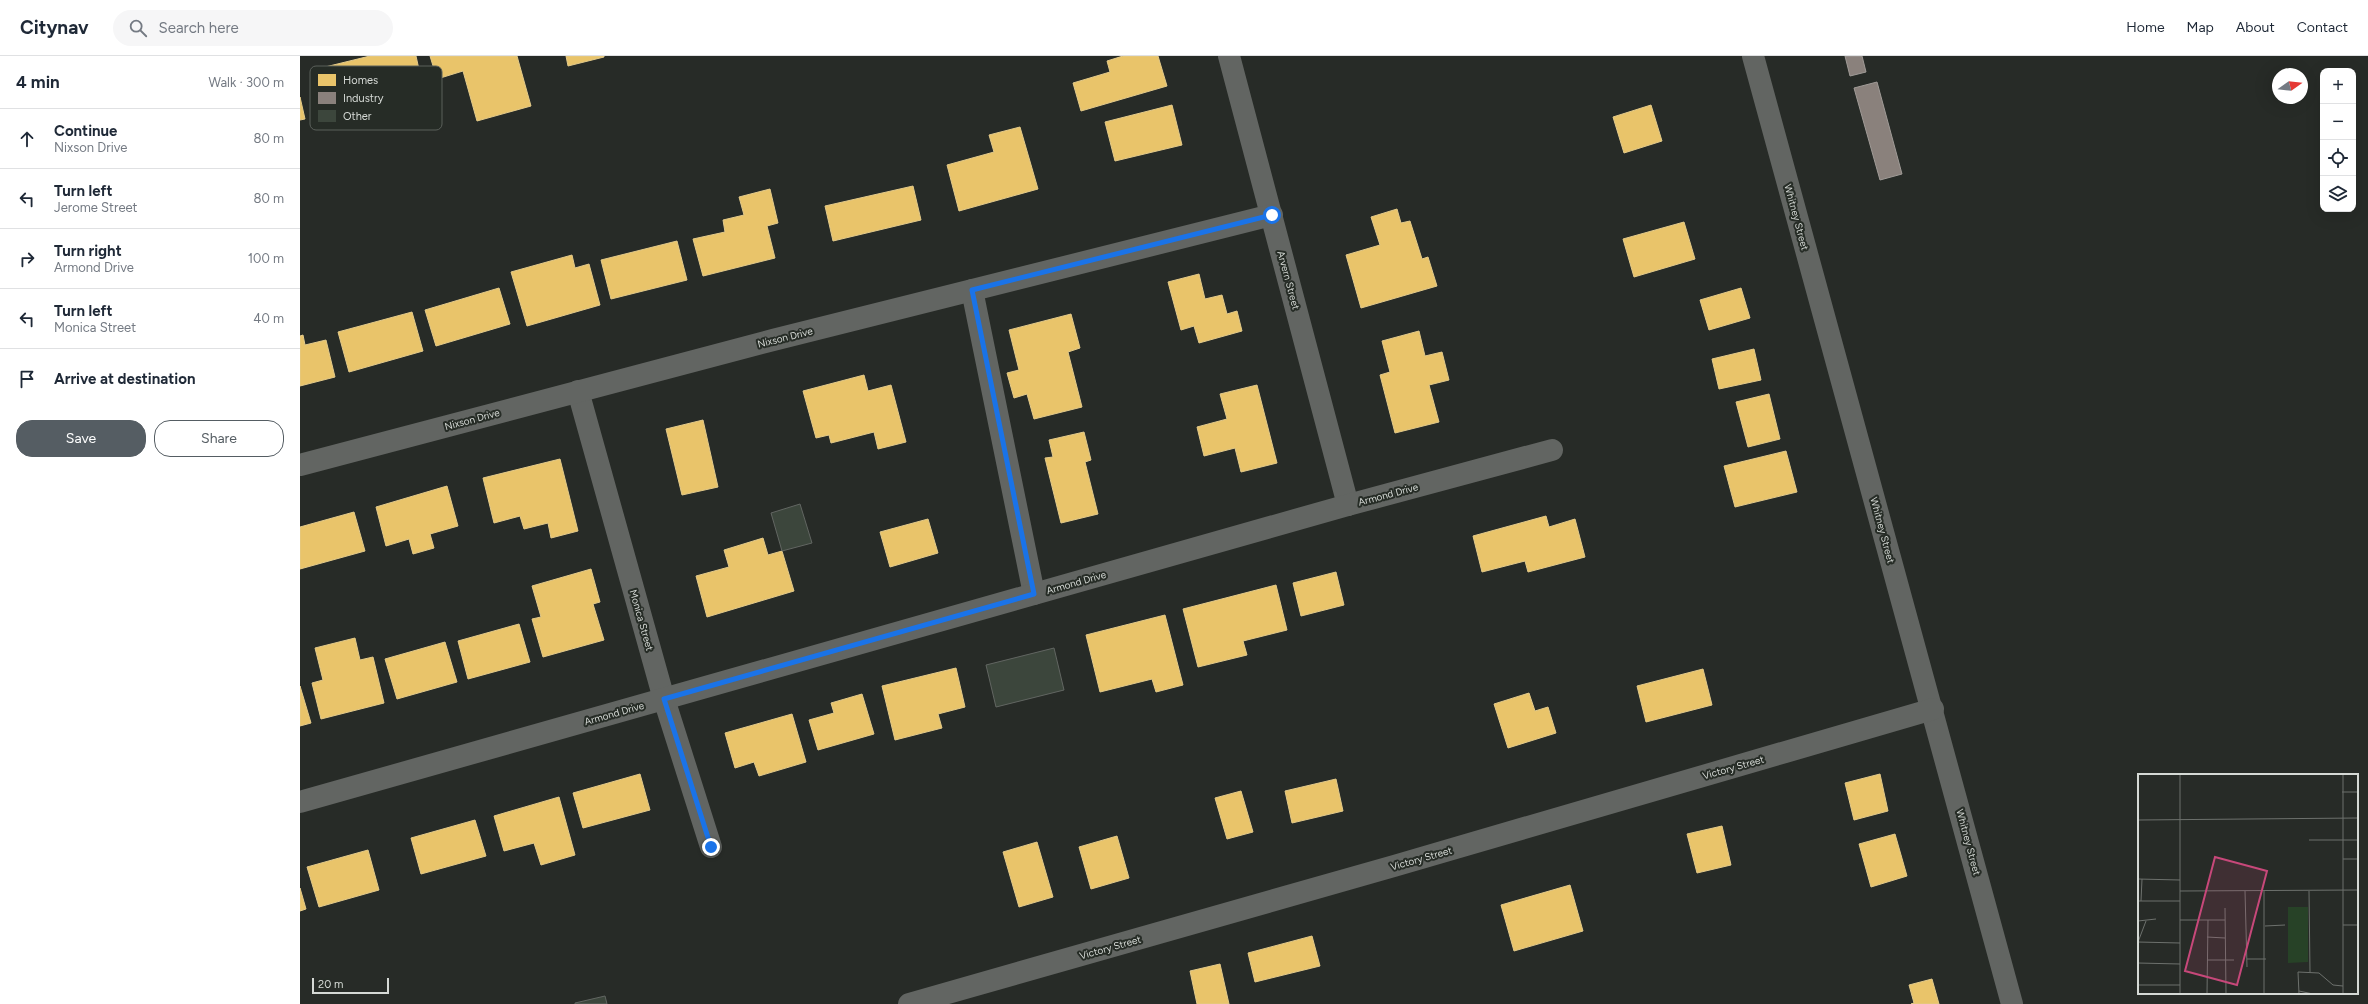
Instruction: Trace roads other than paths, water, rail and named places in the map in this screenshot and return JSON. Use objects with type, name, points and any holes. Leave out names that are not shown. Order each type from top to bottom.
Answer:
[{"type":"street","name":"Arvern Street","points":[[1229,56],[1348,504]]},
{"type":"street","name":"Whitney Street","points":[[1753,56],[1933,709],[2012,1004]]},
{"type":"street","name":"Nixson Drive","points":[[300,465],[578,391],[1272,215]]},
{"type":"street","points":[[972,290],[1034,594]]},
{"type":"street","name":"Monica Street","points":[[578,391],[664,699],[711,847]]},
{"type":"street","name":"Armond Drive","points":[[300,802],[1348,504],[1552,450]]},
{"type":"street","name":"Victory Street","points":[[909,1004],[1394,866],[1933,709]]}]
